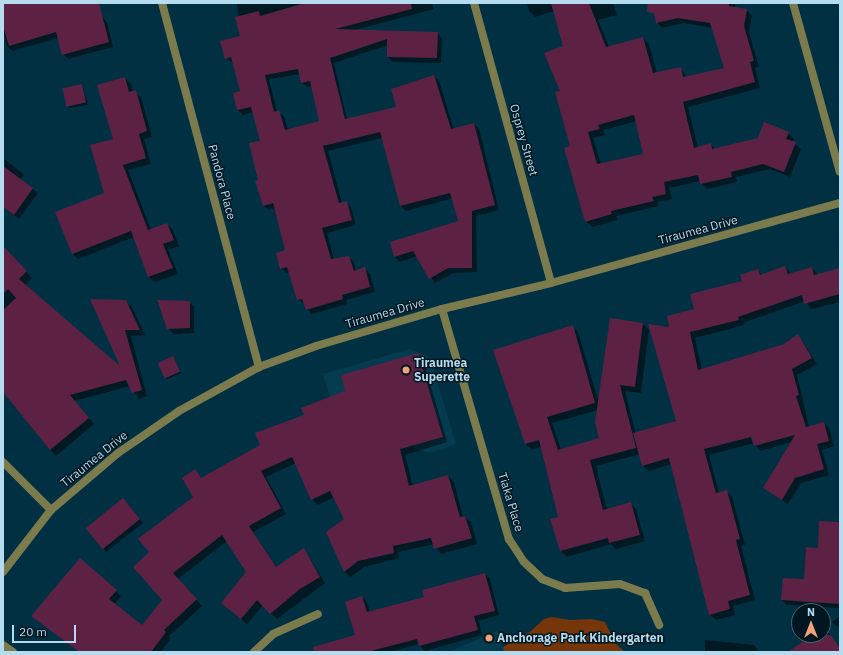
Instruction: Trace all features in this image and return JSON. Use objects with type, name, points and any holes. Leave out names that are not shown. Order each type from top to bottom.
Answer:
[{"type":"street","name":"Pandora Place","points":[[162,3],[259,367]]},
{"type":"street","name":"Osprey Street","points":[[474,3],[551,282]]},
{"type":"street","points":[[793,3],[840,172]]},
{"type":"street","name":"Tiraumea Drive","points":[[3,572],[51,510],[118,453],[179,411],[259,367],[316,346],[442,309],[551,282],[840,203]]},
{"type":"street","name":"Tiaka Place","points":[[442,309],[509,539],[524,562],[542,579],[565,588],[620,584],[645,593],[659,625]]},
{"type":"street","points":[[3,462],[51,510]]},
{"type":"street","points":[[254,652],[273,634],[318,614]]},
{"type":"street","points":[[3,645],[13,652]]},
{"type":"shaded area","points":[[409,349],[430,357],[456,444],[430,453],[414,448],[409,430],[342,437],[323,374]]},
{"type":"shaded area","points":[[552,617],[570,620],[592,619],[605,622],[616,644],[625,652],[504,652],[503,647],[531,631],[544,619]]},
{"type":"shaded area","name":"Anchorage Park Kindergarten","points":[[498,630],[504,652],[449,652]]},
{"type":"building","points":[[3,3],[99,3],[109,42],[62,55],[56,32],[9,46],[3,26]]},
{"type":"building","points":[[305,3],[411,3],[412,9],[335,29],[438,32],[437,58],[387,57],[387,39],[330,58],[345,119],[396,107],[391,89],[434,75],[451,129],[474,123],[495,205],[472,211],[472,268],[448,268],[429,279],[413,251],[394,257],[390,242],[458,221],[450,193],[400,206],[380,132],[323,146],[339,203],[347,201],[352,220],[322,228],[331,259],[349,256],[354,271],[365,267],[370,287],[342,295],[343,299],[306,310],[302,299],[297,300],[287,267],[280,269],[276,253],[285,250],[273,203],[263,206],[255,181],[258,180],[249,143],[260,141],[251,107],[237,110],[233,93],[240,91],[231,57],[225,59],[220,41],[240,36],[235,17],[259,11],[260,16]],"holes":[[[298,69],[301,83],[310,81],[319,121],[285,130],[279,110],[274,112],[265,75]]]},
{"type":"building","points":[[551,3],[589,3],[606,47],[643,37],[653,73],[681,67],[683,77],[724,68],[710,23],[678,18],[656,23],[654,13],[647,12],[648,3],[729,3],[729,6],[747,9],[744,26],[754,61],[750,62],[755,82],[683,102],[694,148],[711,143],[712,149],[758,138],[764,122],[789,132],[786,139],[796,142],[784,172],[763,164],[731,172],[732,177],[700,184],[698,175],[664,182],[666,194],[652,197],[654,201],[611,211],[612,214],[585,222],[564,148],[570,146],[555,92],[560,91],[544,53],[563,46]],"holes":[[[634,115],[643,154],[597,164],[588,132],[600,129],[598,125]]]},
{"type":"building","points":[[125,77],[129,92],[136,90],[147,131],[139,134],[146,158],[123,165],[148,230],[167,223],[174,240],[163,244],[173,268],[148,277],[131,231],[72,254],[55,212],[104,193],[90,145],[113,139],[97,85]]},
{"type":"building","points":[[82,84],[86,103],[66,107],[62,88]]},
{"type":"building","points":[[3,166],[33,188],[14,215],[3,207]]},
{"type":"building","points":[[3,246],[27,271],[19,279],[120,366],[90,299],[126,300],[140,330],[125,330],[142,390],[132,393],[126,380],[70,395],[89,418],[50,450],[3,392],[3,310],[16,298],[8,289],[3,294]]},
{"type":"building","points":[[785,266],[788,274],[812,267],[814,275],[840,268],[840,294],[804,304],[802,295],[738,317],[739,320],[690,332],[698,370],[784,344],[798,334],[812,358],[792,369],[799,395],[796,396],[806,427],[824,422],[829,441],[817,444],[824,469],[795,478],[782,500],[763,488],[795,435],[754,446],[751,437],[704,449],[716,493],[727,490],[740,539],[736,540],[750,595],[728,601],[730,609],[709,615],[669,458],[642,466],[633,433],[676,421],[648,324],[669,327],[667,316],[694,309],[690,294],[742,281],[740,275],[758,269],[760,275]]},
{"type":"building","points":[[157,300],[190,301],[190,328],[167,329]]},
{"type":"building","points":[[610,318],[643,323],[635,387],[620,385],[636,448],[590,460],[603,510],[631,502],[640,535],[609,543],[608,538],[560,551],[550,519],[558,517],[539,440],[525,444],[493,350],[573,325],[595,403],[547,417],[558,450],[599,438],[595,422]]},
{"type":"building","points":[[418,353],[443,437],[400,449],[409,486],[448,475],[460,517],[465,516],[472,538],[434,549],[431,538],[393,546],[394,553],[358,561],[344,572],[326,532],[344,519],[330,491],[311,500],[292,457],[261,471],[281,508],[249,526],[276,567],[304,548],[320,577],[300,589],[270,614],[257,600],[241,619],[221,603],[246,572],[222,535],[173,573],[197,599],[164,630],[166,632],[151,652],[79,652],[31,616],[80,558],[117,590],[109,599],[142,625],[162,600],[133,567],[149,552],[138,539],[193,497],[182,478],[195,469],[201,478],[260,445],[255,433],[304,415],[301,408],[345,391],[341,375]]},
{"type":"building","points":[[173,356],[180,371],[165,379],[158,363]]},
{"type":"building","points":[[123,498],[140,519],[103,549],[86,528]]},
{"type":"building","points":[[819,521],[840,522],[840,604],[781,600],[783,578],[804,579],[806,547],[818,548]]},
{"type":"building","points":[[485,573],[495,611],[474,616],[478,630],[419,646],[417,639],[367,652],[314,652],[313,647],[355,635],[345,602],[362,596],[367,612],[424,597],[422,590]]},
{"type":"building","points":[[831,635],[840,648],[840,652],[788,652],[801,643],[831,643]]},
{"type":"place","name":"Tiraumea Superette","points":[[406,370]]},
{"type":"place","name":"Anchorage Park Kindergarten","points":[[489,638]]}]
